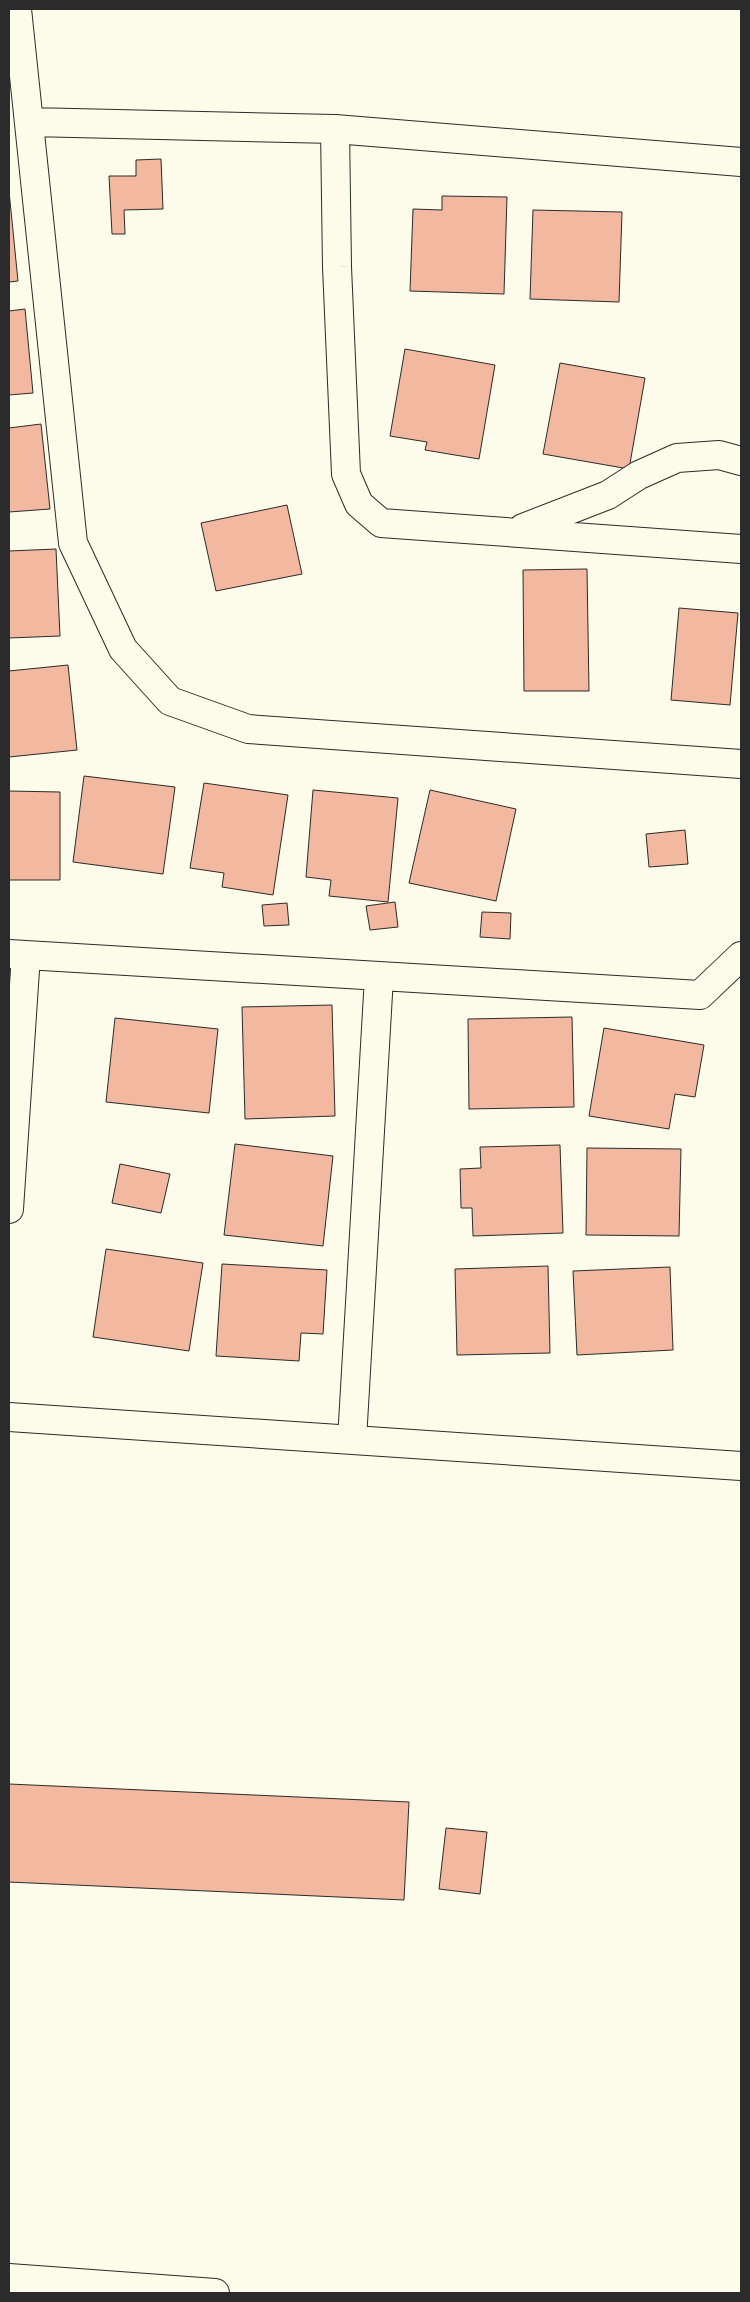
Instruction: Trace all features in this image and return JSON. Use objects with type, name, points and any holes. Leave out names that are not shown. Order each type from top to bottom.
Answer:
[{"type":"street","points":[[17,9],[73,543],[123,649],[170,701],[248,729],[741,764]]},
{"type":"street","points":[[30,122],[335,129],[741,162]]},
{"type":"street","points":[[335,129],[337,267],[346,474],[359,504],[381,523],[741,549]]},
{"type":"street","points":[[512,532],[608,495],[639,475],[677,458],[719,455],[741,461]]},
{"type":"street","points":[[9,1209],[17,955],[700,996],[741,956]]},
{"type":"street","points":[[352,1440],[379,977]]},
{"type":"street","points":[[9,1417],[741,1466]]},
{"type":"street","points":[[9,2278],[47,2287],[215,2293]]},
{"type":"building","points":[[161,159],[163,209],[124,210],[125,234],[112,234],[109,176],[136,176],[136,160]]},
{"type":"building","points":[[9,191],[18,281],[9,282]]},
{"type":"building","points":[[442,196],[507,197],[504,294],[410,291],[413,209],[442,210]]},
{"type":"building","points":[[533,210],[622,212],[619,302],[530,299]]},
{"type":"building","points":[[25,309],[33,393],[9,395],[9,311]]},
{"type":"building","points":[[405,349],[495,365],[479,459],[425,450],[427,442],[390,436]]},
{"type":"building","points":[[560,363],[645,378],[629,469],[543,454]]},
{"type":"building","points":[[41,424],[50,509],[9,512],[9,428]]},
{"type":"building","points":[[287,505],[302,574],[216,591],[201,523]]},
{"type":"building","points":[[56,549],[60,636],[9,638],[9,551]]},
{"type":"building","points":[[587,569],[589,691],[524,691],[523,570]]},
{"type":"building","points":[[679,608],[738,613],[730,705],[671,700]]},
{"type":"building","points":[[68,665],[77,750],[9,757],[9,671]]},
{"type":"building","points":[[84,776],[175,787],[163,874],[73,862]]},
{"type":"building","points":[[204,783],[288,795],[273,895],[222,887],[224,873],[190,868]]},
{"type":"building","points":[[313,790],[398,798],[388,902],[329,896],[331,880],[306,877]]},
{"type":"building","points":[[430,790],[516,809],[496,901],[409,883]]},
{"type":"building","points":[[9,791],[60,792],[60,880],[9,880]]},
{"type":"building","points":[[685,830],[688,864],[649,867],[646,834]]},
{"type":"building","points":[[395,902],[398,927],[370,930],[366,906]]},
{"type":"building","points":[[287,903],[289,925],[264,926],[262,905]]},
{"type":"building","points":[[482,912],[511,913],[510,939],[480,937]]},
{"type":"building","points":[[332,1005],[335,1116],[245,1119],[242,1007]]},
{"type":"building","points":[[572,1017],[574,1107],[469,1109],[468,1019]]},
{"type":"building","points":[[115,1018],[218,1029],[209,1113],[106,1102]]},
{"type":"building","points":[[604,1028],[704,1045],[695,1097],[675,1094],[669,1129],[589,1116]]},
{"type":"building","points":[[235,1144],[333,1156],[323,1246],[224,1235]]},
{"type":"building","points":[[560,1145],[563,1233],[473,1236],[472,1208],[461,1208],[460,1169],[481,1168],[480,1147]]},
{"type":"building","points":[[587,1148],[681,1149],[679,1236],[586,1235]]},
{"type":"building","points":[[120,1164],[170,1174],[161,1213],[112,1203]]},
{"type":"building","points":[[106,1249],[203,1263],[189,1351],[93,1337]]},
{"type":"building","points":[[222,1264],[327,1270],[323,1334],[301,1333],[299,1361],[216,1356]]},
{"type":"building","points":[[548,1266],[550,1353],[457,1355],[455,1269]]},
{"type":"building","points":[[670,1267],[673,1350],[577,1355],[573,1271]]},
{"type":"building","points":[[9,1784],[409,1802],[404,1900],[9,1882]]},
{"type":"building","points":[[446,1828],[487,1832],[480,1894],[439,1889]]}]
